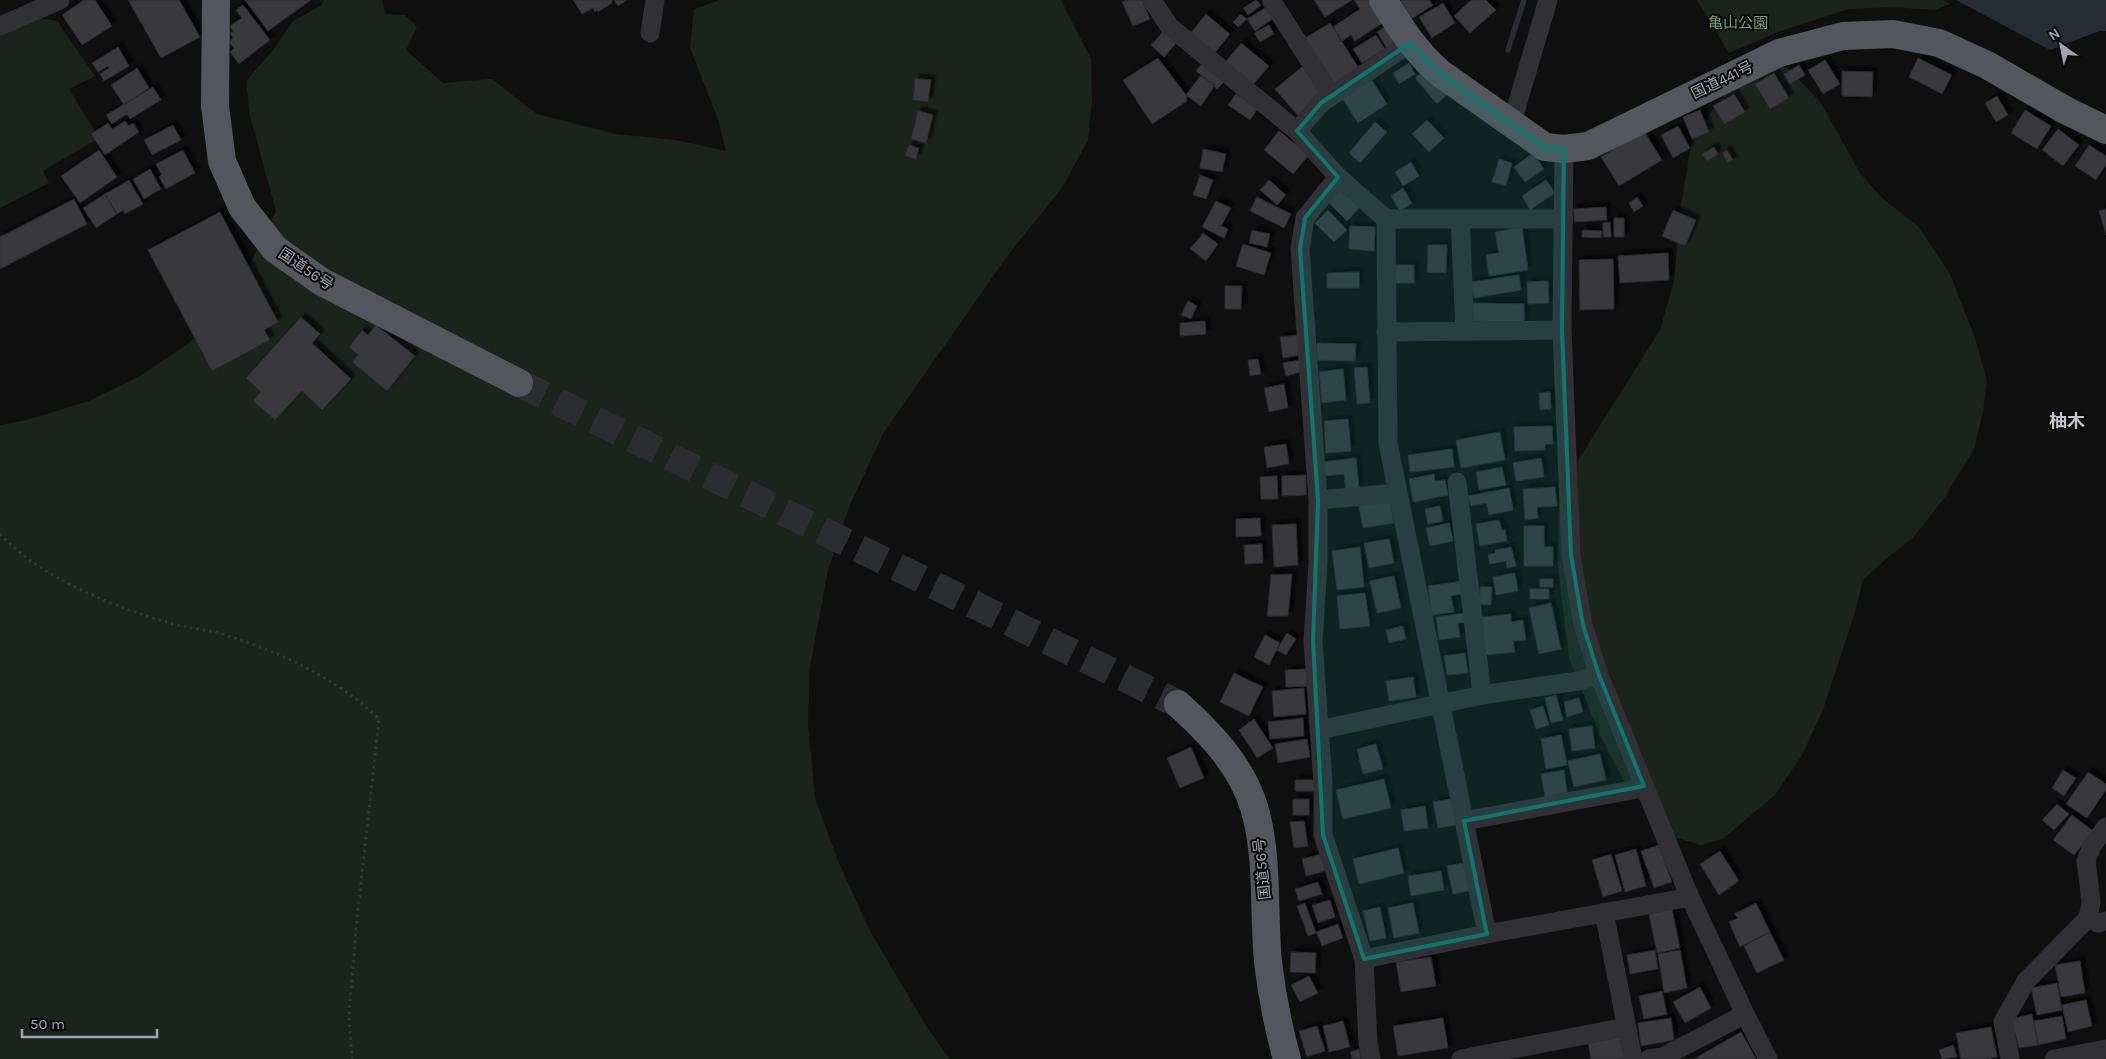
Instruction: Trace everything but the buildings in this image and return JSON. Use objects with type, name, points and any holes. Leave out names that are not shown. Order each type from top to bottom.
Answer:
[{"type":"highway","name":"国道56号","points":[[216,0],[215,106],[222,161],[242,207],[275,249],[322,282],[519,383]]},
{"type":"highway","name":"国道441号","points":[[1385,1],[1410,44],[1440,73],[1546,147],[1564,150],[1588,146],[1779,53],[1843,36],[1893,34],[1939,43],[1987,65],[2065,110],[2106,130]]},
{"type":"highway","name":"国道56号","points":[[1178,704],[1208,732],[1233,764],[1254,806],[1264,860],[1268,961],[1277,1021],[1287,1059]]},
{"type":"street","points":[[0,26],[60,0]]},
{"type":"street","points":[[650,33],[655,0]]},
{"type":"street","points":[[1152,0],[1169,26],[1297,131],[1338,177],[1386,219],[1564,219]]},
{"type":"street","points":[[1271,0],[1332,96]]},
{"type":"street","points":[[1512,122],[1548,0]]},
{"type":"street","points":[[1297,131],[1321,103],[1410,44]]},
{"type":"street","points":[[1564,150],[1562,330],[1571,555],[1583,625],[1598,675],[1689,895],[1768,1059]]},
{"type":"street","points":[[1338,177],[1305,218],[1300,249],[1318,500],[1318,563],[1313,641],[1323,784],[1323,835],[1364,959],[1368,1043],[1371,1059]]},
{"type":"street","points":[[1386,219],[1388,443],[1487,934]]},
{"type":"street","points":[[1460,219],[1465,330]]},
{"type":"street","points":[[1386,332],[1562,330]]},
{"type":"street","points":[[1457,482],[1482,695]]},
{"type":"street","points":[[1318,500],[1398,493]]},
{"type":"street","points":[[1319,730],[1482,695],[1578,681],[1598,675]]},
{"type":"street","points":[[1464,821],[1632,790],[1644,786]]},
{"type":"street","points":[[2010,1059],[2003,1022],[2026,981],[2097,920],[2091,902],[2086,861],[2092,846],[2106,827]]},
{"type":"street","points":[[1364,959],[1487,934],[1680,899],[1689,895]]},
{"type":"street","points":[[1604,912],[1633,1059]]},
{"type":"street","points":[[1649,1059],[1663,1057],[1745,1014]]},
{"type":"street","points":[[1462,1059],[1626,1027]]},
{"type":"street","points":[[2054,1059],[2106,1049]]},
{"type":"path","points":[[0,534],[12,547],[54,576],[121,606],[170,623],[224,635],[302,665],[363,703],[379,720],[372,771],[350,1006],[352,1059]]},
{"type":"highlighted area","points":[[1410,43],[1440,73],[1545,147],[1564,149],[1562,330],[1571,555],[1583,625],[1599,675],[1644,786],[1464,821],[1487,934],[1364,959],[1323,835],[1313,641],[1318,500],[1300,249],[1305,218],[1338,177],[1297,131],[1321,103]]},
{"type":"green space","points":[[324,0],[382,0],[385,14],[405,15],[417,27],[406,50],[443,83],[492,79],[537,114],[616,134],[675,140],[726,151],[719,122],[690,48],[694,9],[720,0],[1061,0],[1091,59],[1092,101],[1088,140],[1062,188],[1008,255],[884,432],[849,507],[828,570],[810,667],[808,724],[815,798],[838,861],[870,931],[928,1029],[950,1059],[0,1059],[0,425],[27,420],[89,401],[140,376],[189,343],[236,293],[276,211],[250,116],[246,81],[274,49],[293,21],[322,5]]},
{"type":"green space","name":"亀山公園","points":[[1697,0],[1943,0],[1950,4],[1935,10],[1890,7],[1849,9],[1780,31],[1729,53]]},
{"type":"green space","points":[[34,17],[57,21],[95,76],[69,89],[99,138],[43,171],[49,183],[0,208],[0,29]]},
{"type":"green space","points":[[1762,64],[1788,68],[1821,103],[1860,173],[1883,199],[1918,226],[1950,274],[1975,338],[1987,381],[1975,447],[1945,497],[1913,538],[1863,580],[1857,606],[1823,710],[1802,755],[1775,795],[1723,839],[1701,845],[1670,836],[1626,785],[1598,731],[1569,658],[1557,560],[1560,489],[1660,330],[1674,281],[1680,211],[1692,139],[1726,92]]},
{"type":"shaded area","points":[[1956,0],[2106,0],[2106,31],[2099,31],[2050,50]]},
{"type":"waterway","points":[[1508,50],[1524,0]]},
{"type":"tunnel","points":[[519,383],[1178,704]]},
{"type":"district","name":"柚木","points":[[2067,421]]}]
